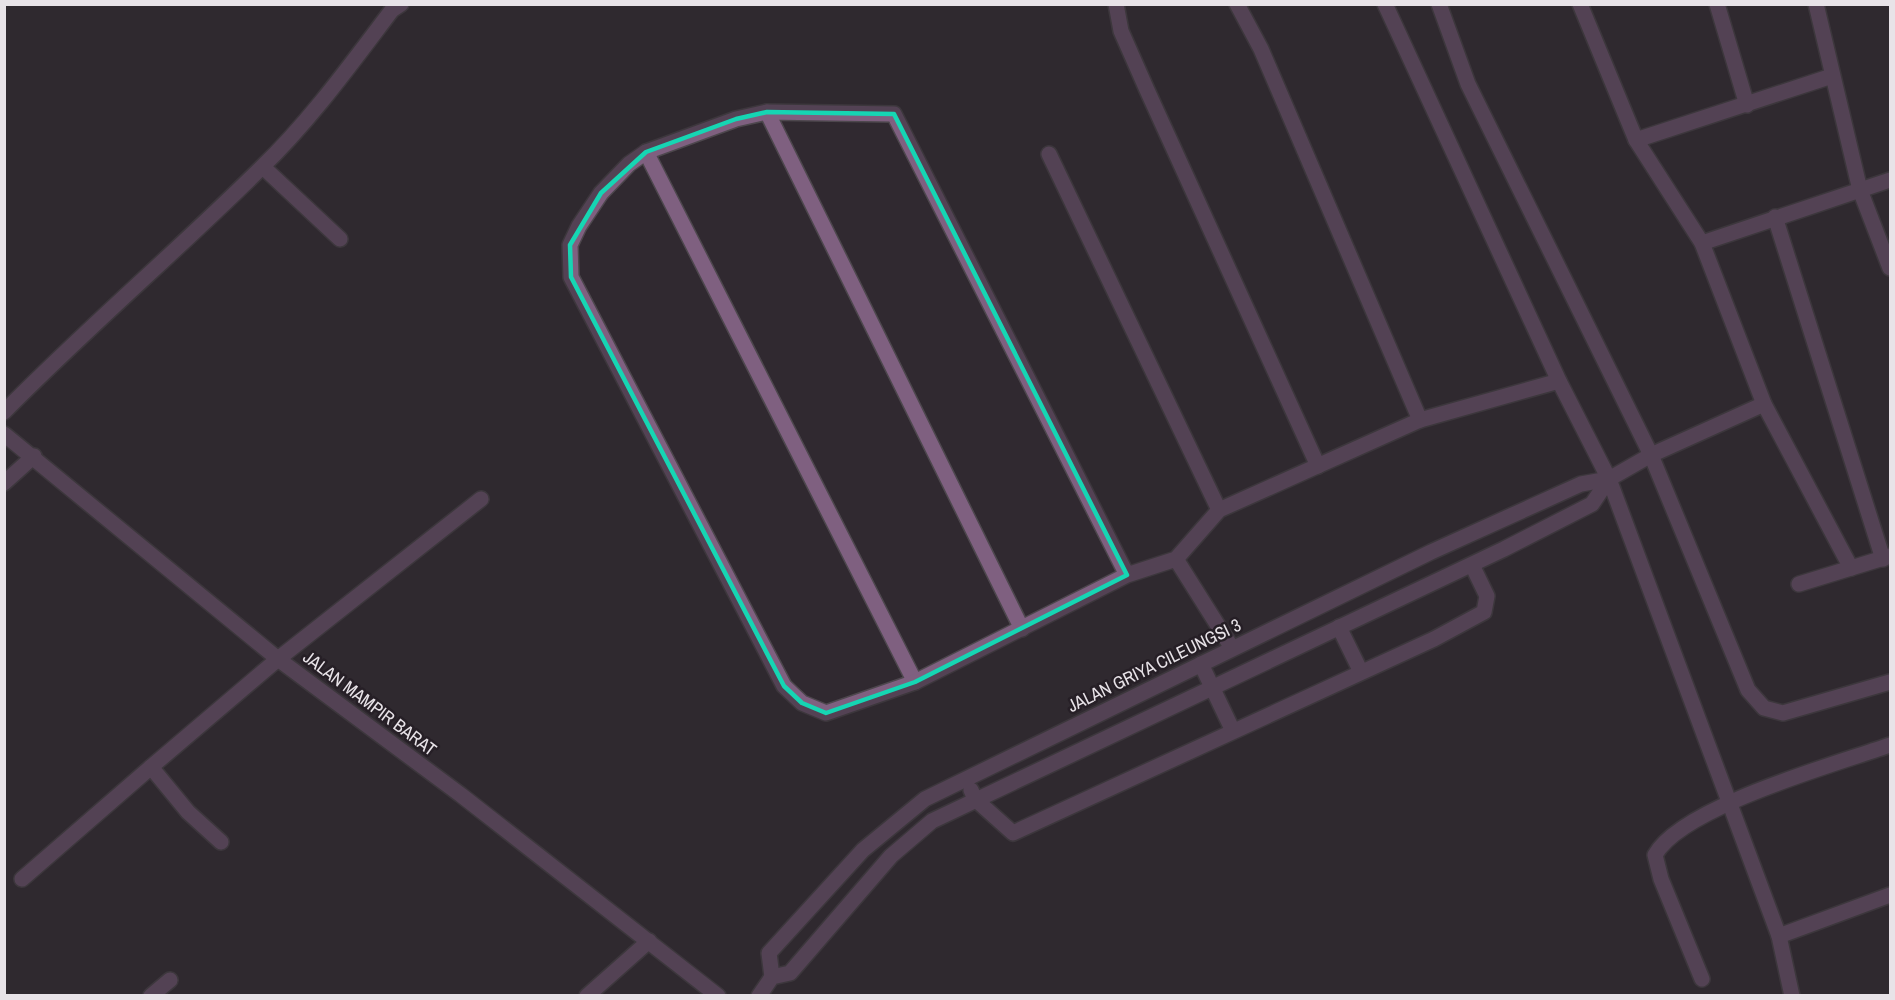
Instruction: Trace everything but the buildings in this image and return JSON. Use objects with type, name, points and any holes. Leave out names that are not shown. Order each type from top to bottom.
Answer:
[{"type":"street","points":[[4,412],[58,357],[263,167],[343,75],[392,10],[401,4]]},
{"type":"street","points":[[1116,4],[1121,31],[1318,466]]},
{"type":"street","points":[[1237,4],[1261,49],[1420,420]]},
{"type":"street","points":[[1385,4],[1559,381],[1609,479],[1779,936],[1792,996]]},
{"type":"street","points":[[1439,4],[1468,84],[1646,458],[1748,690],[1764,708],[1783,714],[1890,682]]},
{"type":"street","points":[[1580,4],[1636,140],[1702,243],[1764,404],[1851,568]]},
{"type":"street","points":[[1717,4],[1747,105]]},
{"type":"street","points":[[1816,4],[1860,190],[1890,268]]},
{"type":"street","points":[[1636,140],[1832,76]]},
{"type":"street","points":[[1127,575],[894,114],[767,112],[736,119],[646,152],[629,164],[601,193],[579,226],[570,245],[571,278],[784,686],[802,703],[826,714],[915,682],[1127,575],[1176,559],[1219,510],[1420,420],[1559,381]]},
{"type":"street","points":[[767,112],[1022,629]]},
{"type":"street","points":[[646,152],[915,682]]},
{"type":"street","points":[[1049,154],[1219,510]]},
{"type":"street","points":[[263,167],[340,239]]},
{"type":"street","points":[[1702,243],[1890,180]]},
{"type":"street","points":[[1775,217],[1887,558],[1799,585]]},
{"type":"street","name":"JALAN GRIYA CILEUNGSI 3","points":[[772,977],[770,953],[863,850],[926,799],[1232,648],[1581,484],[1609,479],[1623,469],[1764,404]]},
{"type":"street","name":"JALAN MAMPIR BARAT","points":[[4,434],[34,456],[278,659],[461,795],[718,996]]},
{"type":"street","points":[[4,483],[34,456]]},
{"type":"street","points":[[759,996],[772,977],[790,973],[891,856],[932,821],[1472,565],[1592,504],[1609,479]]},
{"type":"street","points":[[22,879],[278,659],[481,500]]},
{"type":"street","points":[[1176,559],[1232,648]]},
{"type":"street","points":[[965,780],[975,799],[1013,833],[1361,672],[1484,612],[1487,596],[1472,565]]},
{"type":"street","points":[[1339,627],[1361,672]]},
{"type":"street","points":[[1201,664],[1233,731]]},
{"type":"street","points":[[1702,979],[1661,879],[1655,855],[1662,842],[1730,801],[1890,746]]},
{"type":"street","points":[[152,767],[188,812],[221,842]]},
{"type":"street","points":[[1779,936],[1890,895]]},
{"type":"street","points":[[587,996],[649,941]]},
{"type":"street","points":[[151,996],[170,980]]},
{"type":"highlighted area","points":[[767,112],[894,114],[1127,575],[915,682],[826,713],[802,703],[784,686],[571,277],[570,245],[601,193],[646,152],[736,119]]}]
